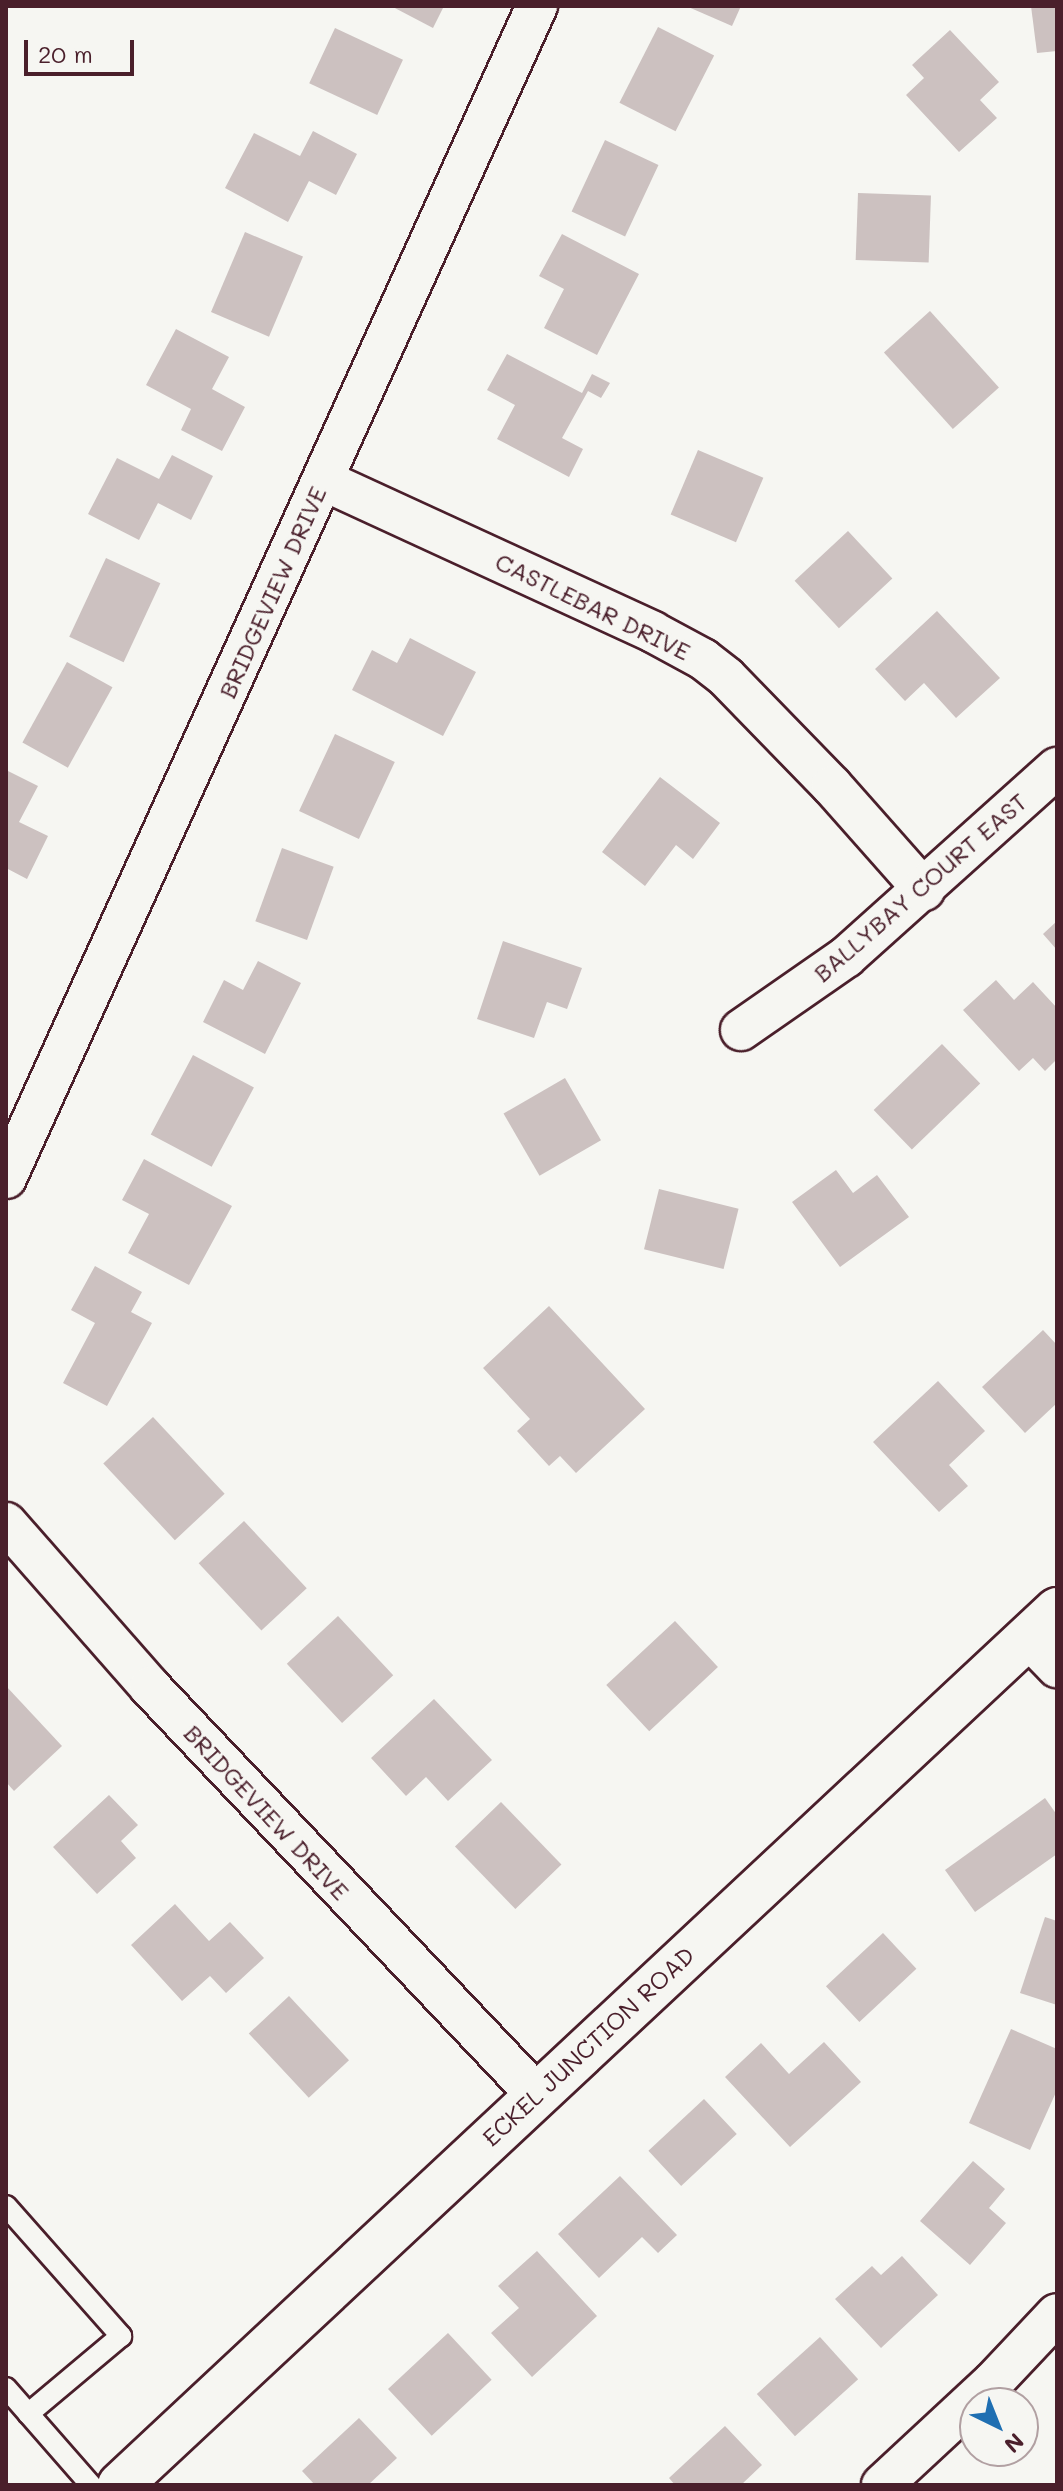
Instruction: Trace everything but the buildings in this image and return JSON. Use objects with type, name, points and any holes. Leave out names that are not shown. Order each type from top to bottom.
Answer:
[{"type":"street","name":"BRIDGEVIEW DRIVE","points":[[6,1178],[537,6]]},
{"type":"street","name":"CASTLEBAR DRIVE","points":[[323,480],[653,632],[703,659],[726,677],[832,786],[924,890]]},
{"type":"street","name":"BALLYBAY COURT EAST","points":[[741,1030],[846,957],[1057,768]]},
{"type":"street","name":"BRIDGEVIEW DRIVE","points":[[6,1523],[150,1687],[536,2094]]},
{"type":"street","name":"ECKEL JUNCTION ROAD","points":[[120,2485],[536,2094],[1047,1638]]},
{"type":"street","points":[[882,2485],[993,2382],[1057,2314]]},
{"type":"lane","points":[[6,2206],[121,2336],[28,2414]]},
{"type":"lane","points":[[6,2388],[91,2485]]}]
